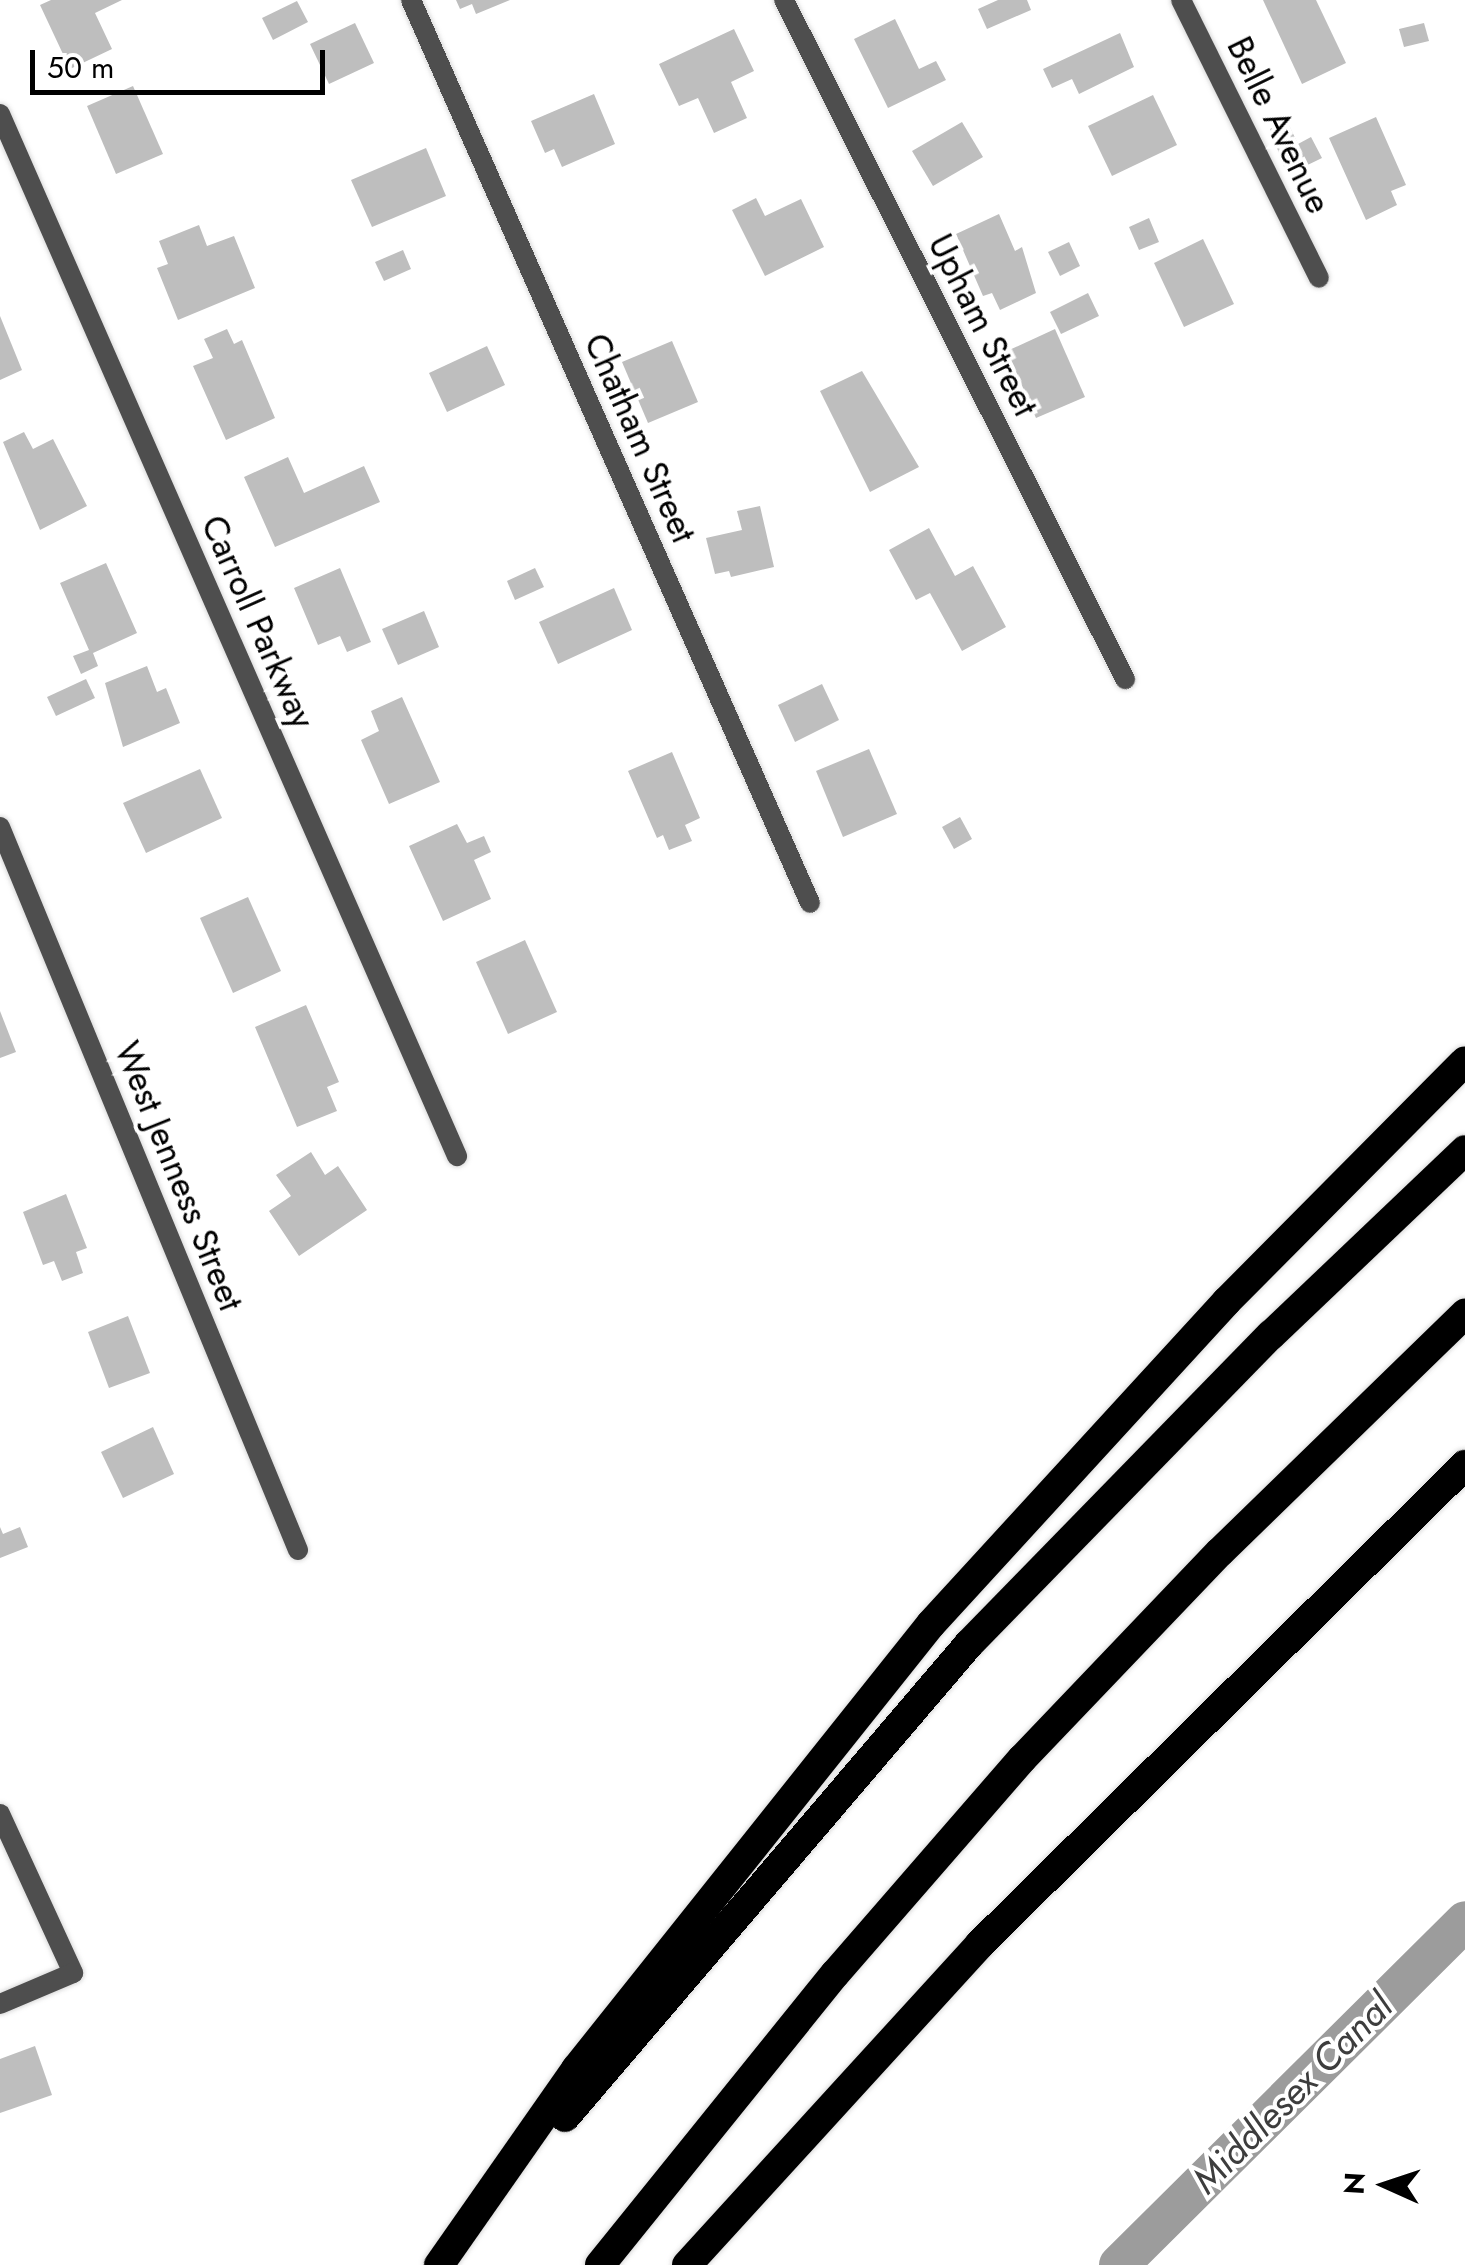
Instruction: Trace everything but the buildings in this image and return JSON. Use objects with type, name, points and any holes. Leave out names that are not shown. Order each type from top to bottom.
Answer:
[{"type":"highway","points":[[439,2265],[576,2069],[931,1624],[1201,1329],[1465,1060]]},
{"type":"highway","points":[[451,2265],[608,2063],[969,1644],[1271,1335],[1465,1150]]},
{"type":"highway","points":[[600,2265],[835,1974],[1022,1759],[1220,1552],[1465,1314]]},
{"type":"highway","points":[[686,2265],[980,1944],[1465,1465]]},
{"type":"street","name":"Chatham Street","points":[[411,0],[810,903]]},
{"type":"street","name":"Upham Street","points":[[784,0],[1125,679]]},
{"type":"street","name":"Belle Avenue","points":[[1181,0],[1319,278]]},
{"type":"street","name":"Carroll Parkway","points":[[0,114],[457,1156]]},
{"type":"street","name":"West Jenness Street","points":[[0,827],[298,1550]]},
{"type":"street","points":[[0,1814],[73,1973],[0,2004]]},
{"type":"waterway","name":"Middlesex Canal","points":[[1119,2265],[1465,1921]]}]
